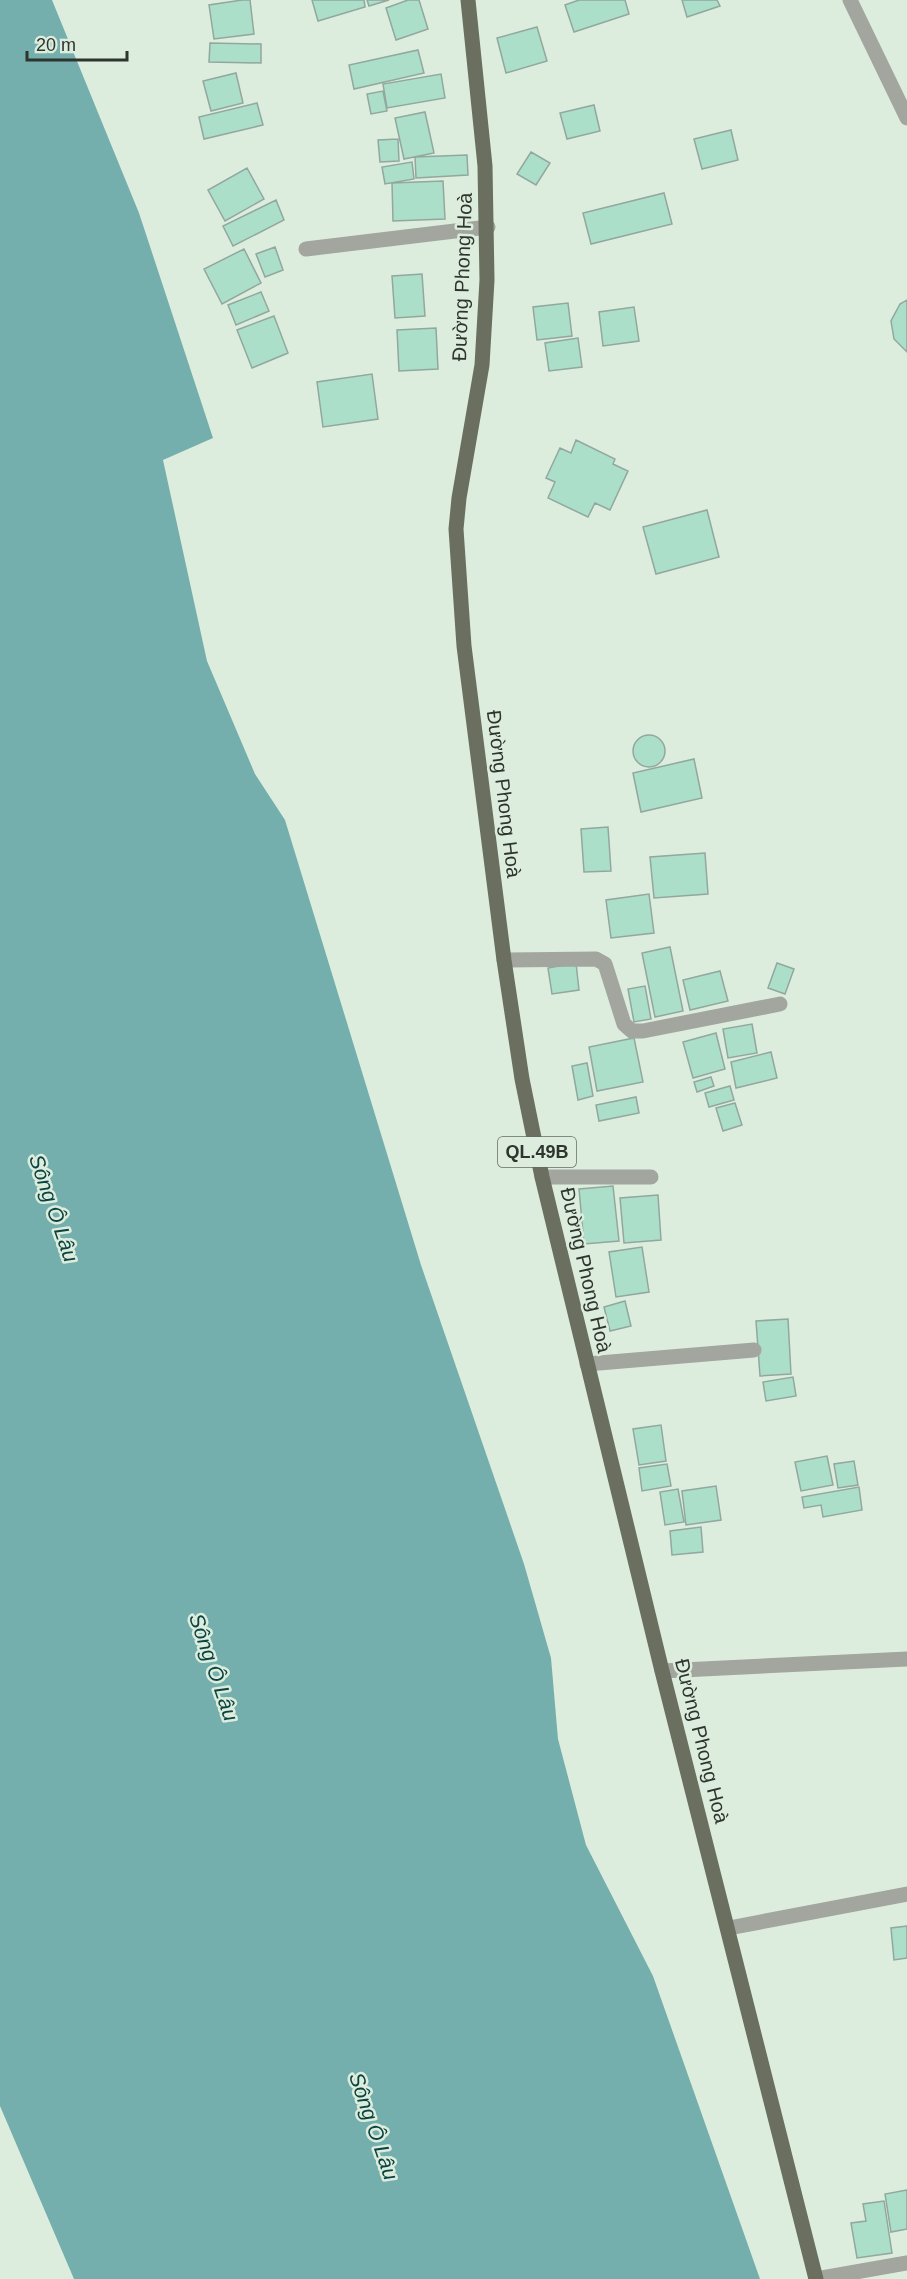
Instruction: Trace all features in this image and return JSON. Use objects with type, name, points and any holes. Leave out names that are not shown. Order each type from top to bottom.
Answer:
[{"type":"main road","name":"Đường Phong Hoà","points":[[468,0],[485,166],[488,280],[482,365],[459,498],[456,529],[464,646],[504,960],[522,1079],[542,1177],[662,1671],[729,1928],[816,2279]]},
{"type":"street","points":[[850,0],[907,118]]},
{"type":"street","points":[[306,249],[488,227]]},
{"type":"street","points":[[504,960],[596,959],[606,964],[624,1024],[632,1031],[643,1031],[780,1005]]},
{"type":"street","points":[[542,1177],[651,1177]]},
{"type":"street","points":[[587,1364],[754,1350]]},
{"type":"street","points":[[662,1671],[907,1659]]},
{"type":"street","points":[[729,1928],[907,1894]]},
{"type":"street","points":[[816,2279],[907,2263]]},
{"type":"water","name":"Sông Ô Lâu","points":[[0,0],[52,0],[139,213],[213,438],[163,460],[207,661],[255,774],[285,820],[421,1265],[524,1564],[551,1658],[558,1739],[586,1845],[653,1976],[760,2279],[74,2279],[0,2106]]},
{"type":"building","points":[[250,0],[254,34],[214,39],[209,5]]},
{"type":"building","points":[[312,0],[364,0],[365,7],[318,21]]},
{"type":"building","points":[[367,0],[389,0],[369,6]]},
{"type":"building","points":[[408,0],[419,0],[428,29],[396,40],[386,8]]},
{"type":"building","points":[[579,0],[625,0],[629,14],[574,32],[565,5]]},
{"type":"building","points":[[682,0],[717,0],[720,6],[687,17]]},
{"type":"building","points":[[537,27],[547,61],[506,73],[497,38]]},
{"type":"building","points":[[210,43],[261,44],[261,63],[209,62]]},
{"type":"building","points":[[418,50],[424,73],[354,89],[349,65]]},
{"type":"building","points":[[236,73],[243,103],[211,111],[203,81]]},
{"type":"building","points":[[441,74],[445,98],[387,108],[383,84]]},
{"type":"building","points":[[383,91],[387,111],[371,114],[367,94]]},
{"type":"building","points":[[257,103],[263,125],[204,139],[199,117]]},
{"type":"building","points":[[594,105],[600,131],[567,139],[560,113]]},
{"type":"building","points":[[425,112],[434,153],[404,159],[395,118]]},
{"type":"building","points":[[731,130],[738,160],[702,169],[694,139]]},
{"type":"building","points":[[398,139],[399,161],[380,162],[378,140]]},
{"type":"building","points":[[531,152],[550,163],[536,185],[517,174]]},
{"type":"building","points":[[467,155],[468,175],[416,178],[415,157]]},
{"type":"building","points":[[412,162],[414,179],[385,184],[382,167]]},
{"type":"building","points":[[247,168],[264,199],[225,221],[208,190]]},
{"type":"building","points":[[443,181],[445,219],[393,221],[392,183]]},
{"type":"building","points":[[664,193],[672,224],[591,244],[583,213]]},
{"type":"building","points":[[276,200],[284,220],[233,246],[223,226]]},
{"type":"building","points":[[275,247],[283,270],[265,277],[256,254]]},
{"type":"building","points":[[244,249],[261,283],[222,304],[204,269]]},
{"type":"building","points":[[422,274],[425,316],[395,318],[392,276]]},
{"type":"building","points":[[261,292],[269,311],[236,325],[228,305]]},
{"type":"building","points":[[907,300],[907,352],[894,339],[891,321],[900,304]]},
{"type":"building","points":[[568,303],[572,336],[537,340],[533,307]]},
{"type":"building","points":[[634,307],[639,341],[603,346],[599,312]]},
{"type":"building","points":[[274,316],[288,353],[252,368],[237,330]]},
{"type":"building","points":[[436,328],[438,369],[399,371],[397,330]]},
{"type":"building","points":[[578,338],[582,367],[549,371],[545,343]]},
{"type":"building","points":[[372,374],[378,419],[323,427],[317,382]]},
{"type":"building","points":[[576,440],[615,459],[613,464],[628,471],[610,510],[595,503],[588,517],[548,498],[555,482],[546,478],[560,448],[571,453]]},
{"type":"building","points":[[707,510],[719,557],[656,574],[643,527]]},
{"type":"building","points":[[649,735],[660,740],[665,751],[660,762],[649,767],[638,762],[633,751],[638,740]]},
{"type":"building","points":[[694,759],[702,798],[641,812],[633,773]]},
{"type":"building","points":[[608,827],[611,871],[584,872],[581,829]]},
{"type":"building","points":[[705,853],[708,894],[654,898],[650,857]]},
{"type":"building","points":[[649,894],[654,933],[611,938],[606,900]]},
{"type":"building","points":[[670,947],[683,1011],[655,1017],[642,953]]},
{"type":"building","points":[[576,963],[579,990],[552,994],[548,968]]},
{"type":"building","points":[[777,963],[794,969],[785,994],[768,988]]},
{"type":"building","points":[[720,971],[728,1001],[690,1010],[683,980]]},
{"type":"building","points":[[645,986],[651,1019],[634,1022],[628,989]]},
{"type":"building","points":[[752,1024],[757,1053],[728,1058],[723,1029]]},
{"type":"building","points":[[716,1033],[725,1069],[693,1078],[683,1042]]},
{"type":"building","points":[[634,1038],[643,1082],[597,1091],[589,1047]]},
{"type":"building","points":[[771,1052],[777,1078],[736,1088],[731,1062]]},
{"type":"building","points":[[587,1063],[593,1096],[578,1100],[572,1066]]},
{"type":"building","points":[[711,1077],[714,1086],[697,1092],[694,1082]]},
{"type":"building","points":[[730,1086],[734,1100],[709,1107],[705,1093]]},
{"type":"building","points":[[636,1097],[639,1113],[599,1121],[596,1105]]},
{"type":"building","points":[[735,1103],[742,1125],[723,1131],[716,1108]]},
{"type":"building","points":[[613,1186],[619,1241],[584,1244],[579,1189]]},
{"type":"building","points":[[658,1195],[661,1240],[624,1243],[620,1198]]},
{"type":"building","points":[[642,1247],[649,1292],[616,1297],[609,1252]]},
{"type":"building","points":[[625,1301],[631,1326],[610,1331],[604,1307]]},
{"type":"building","points":[[788,1319],[791,1374],[760,1376],[756,1321]]},
{"type":"building","points":[[793,1377],[796,1396],[766,1401],[763,1382]]},
{"type":"building","points":[[661,1425],[666,1461],[639,1465],[633,1429]]},
{"type":"building","points":[[827,1456],[833,1485],[801,1491],[795,1462]]},
{"type":"building","points":[[854,1461],[858,1485],[838,1488],[834,1464]]},
{"type":"building","points":[[667,1464],[671,1486],[642,1491],[639,1468]]},
{"type":"building","points":[[716,1486],[721,1520],[686,1525],[682,1491]]},
{"type":"building","points":[[859,1487],[862,1510],[823,1517],[821,1505],[804,1508],[802,1497]]},
{"type":"building","points":[[678,1489],[684,1522],[665,1525],[660,1492]]},
{"type":"building","points":[[701,1527],[703,1552],[672,1555],[670,1531]]},
{"type":"building","points":[[907,1926],[907,1958],[894,1960],[891,1928]]},
{"type":"building","points":[[907,2190],[907,2229],[891,2232],[885,2194]]},
{"type":"building","points":[[884,2201],[892,2253],[857,2258],[851,2223],[866,2221],[863,2204]]}]
